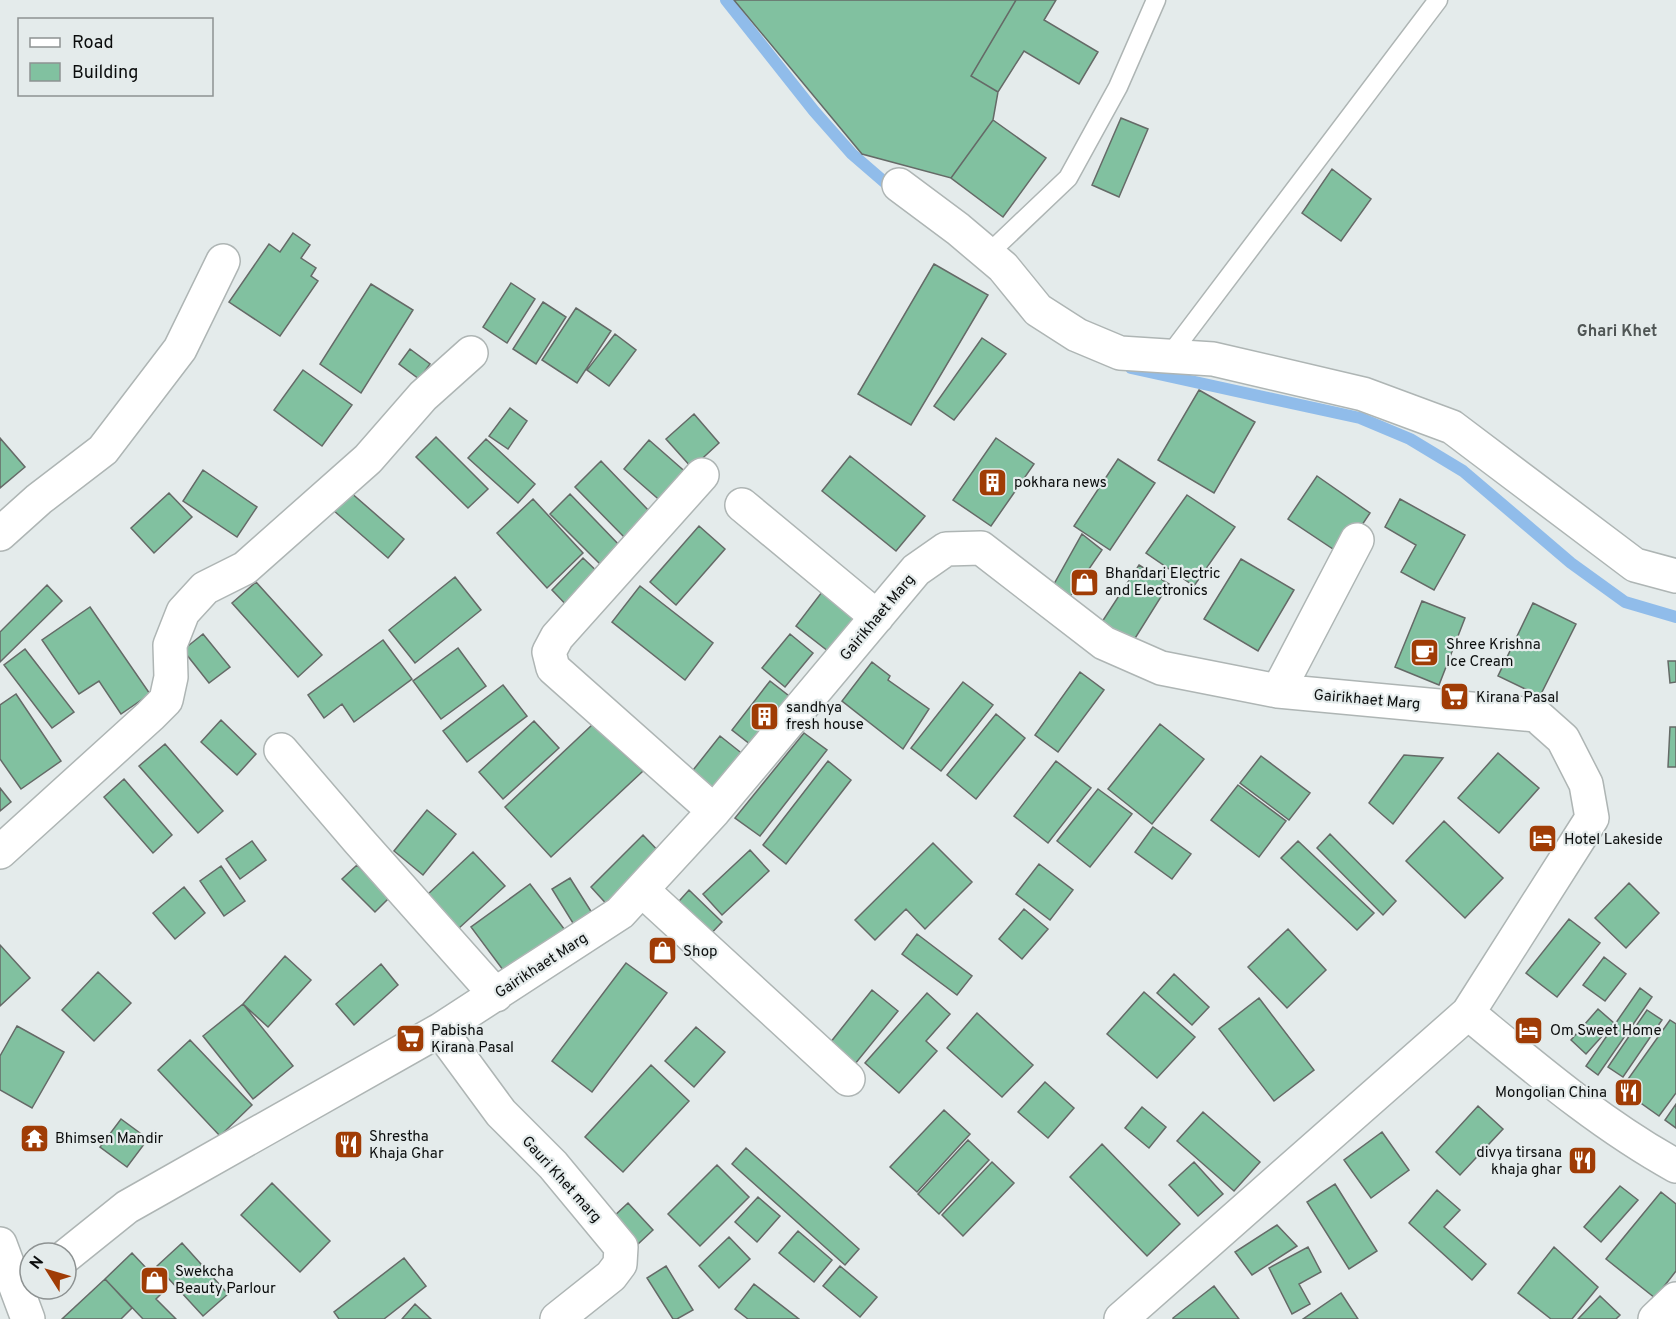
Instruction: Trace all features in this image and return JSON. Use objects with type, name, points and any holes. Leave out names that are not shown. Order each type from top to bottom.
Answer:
[{"type":"street","points":[[899,185],[988,254],[1015,279],[1021,291],[1038,310],[1077,335],[1120,353],[1213,359],[1363,394],[1452,427],[1635,565],[1676,576]]},
{"type":"street","points":[[0,534],[39,499],[103,450],[180,349],[223,261]]},
{"type":"street","points":[[0,852],[166,700],[171,677],[170,645],[183,612],[205,588],[244,568],[262,553],[368,459],[423,396],[471,353]]},
{"type":"street","points":[[702,475],[557,637],[549,652],[554,668],[714,811]]},
{"type":"street","points":[[742,505],[877,617]]},
{"type":"street","points":[[1278,691],[1357,540]]},
{"type":"street","name":"Gairikhaet Marg","points":[[78,1246],[127,1207],[440,1030],[620,913],[714,811],[916,570],[946,549],[981,548],[1104,643],[1161,669],[1278,691],[1536,715],[1563,739],[1586,784],[1592,818],[1468,1013],[1121,1319]]},
{"type":"street","points":[[281,750],[496,995]]},
{"type":"street","points":[[642,890],[848,1079]]},
{"type":"street","points":[[1468,1013],[1564,1093],[1647,1150],[1676,1166]]},
{"type":"street","name":"Gauri Khet marg","points":[[440,1030],[501,1113],[553,1165],[621,1247],[620,1264],[611,1276],[556,1319]]},
{"type":"street","points":[[0,1244],[18,1282]]},
{"type":"street","points":[[1655,1319],[1676,1299]]},
{"type":"lane","points":[[988,254],[1068,178],[1118,87],[1156,0]]},
{"type":"lane","points":[[1169,356],[1438,0]]},
{"type":"building","points":[[734,0],[1016,0],[971,76],[998,92],[993,120],[951,178],[862,154]]},
{"type":"building","points":[[1016,0],[1056,0],[1044,20],[1098,52],[1079,84],[1024,51],[998,92],[971,76]]},
{"type":"building","points":[[1121,118],[1148,129],[1119,197],[1092,185]]},
{"type":"building","points":[[993,120],[1046,158],[1003,217],[951,178]]},
{"type":"building","points":[[1332,169],[1371,199],[1341,241],[1302,213]]},
{"type":"building","points":[[293,233],[310,245],[301,258],[316,268],[311,276],[318,281],[280,336],[229,302],[269,244],[280,252]]},
{"type":"building","points":[[934,264],[988,295],[911,425],[858,394]]},
{"type":"building","points":[[511,283],[535,299],[507,343],[483,327]]},
{"type":"building","points":[[371,284],[413,310],[361,393],[320,364]]},
{"type":"building","points":[[543,302],[566,317],[536,364],[513,349]]},
{"type":"building","points":[[576,308],[611,331],[577,383],[542,360]]},
{"type":"building","points":[[615,334],[636,350],[609,386],[587,370]]},
{"type":"building","points":[[982,338],[1006,354],[954,420],[934,406]]},
{"type":"building","points":[[410,349],[430,364],[419,379],[399,364]]},
{"type":"building","points":[[303,370],[352,405],[322,446],[274,410]]},
{"type":"building","points":[[1199,390],[1255,422],[1214,493],[1158,460]]},
{"type":"building","points":[[510,408],[527,421],[508,449],[489,436]]},
{"type":"building","points":[[694,414],[719,443],[692,468],[666,439]]},
{"type":"building","points":[[436,437],[488,489],[468,508],[416,457]]},
{"type":"building","points":[[0,438],[25,467],[0,488]]},
{"type":"building","name":"pokhara news","points":[[996,438],[1034,464],[991,526],[953,500]]},
{"type":"building","points":[[486,439],[535,484],[518,503],[468,458]]},
{"type":"building","points":[[649,440],[689,475],[664,504],[624,469]]},
{"type":"building","points":[[850,456],[925,516],[896,551],[822,491]]},
{"type":"building","points":[[1118,459],[1155,483],[1110,550],[1074,526]]},
{"type":"building","points":[[601,461],[651,513],[625,538],[575,487]]},
{"type":"building","points":[[203,470],[257,507],[237,537],[183,501]]},
{"type":"building","points":[[1317,476],[1370,513],[1342,555],[1288,519]]},
{"type":"building","points":[[349,491],[404,539],[388,558],[333,510]]},
{"type":"building","points":[[169,493],[192,517],[154,553],[131,528]]},
{"type":"building","points":[[570,494],[622,548],[603,567],[550,514]]},
{"type":"building","points":[[1187,495],[1235,527],[1194,586],[1146,553]]},
{"type":"building","points":[[533,499],[583,553],[547,588],[497,533]]},
{"type":"building","points":[[1400,499],[1465,535],[1434,590],[1401,572],[1416,545],[1385,527]]},
{"type":"building","points":[[699,526],[725,549],[676,605],[650,582]]},
{"type":"building","points":[[1082,534],[1102,550],[1065,604],[1049,593]]},
{"type":"building","points":[[583,558],[605,579],[573,612],[552,590]]},
{"type":"building","points":[[1241,559],[1294,590],[1258,651],[1204,619]]},
{"type":"building","points":[[1139,565],[1169,584],[1129,648],[1098,628]]},
{"type":"building","points":[[455,577],[481,610],[415,663],[389,630]]},
{"type":"building","points":[[256,582],[322,655],[298,677],[232,603]]},
{"type":"building","points":[[47,585],[62,601],[0,662],[0,632]]},
{"type":"building","points":[[640,586],[713,643],[685,680],[612,622]]},
{"type":"building","points":[[822,592],[859,621],[833,655],[796,626]]},
{"type":"building","points":[[1422,601],[1465,618],[1439,685],[1395,667]]},
{"type":"building","points":[[1533,603],[1576,624],[1540,696],[1498,676]]},
{"type":"building","points":[[90,607],[150,694],[121,714],[99,681],[79,694],[42,640]]},
{"type":"building","points":[[203,634],[230,667],[209,683],[183,650]]},
{"type":"building","points":[[790,634],[813,653],[785,687],[762,668]]},
{"type":"building","points":[[383,640],[412,679],[354,722],[342,704],[324,718],[308,695]]},
{"type":"building","points":[[458,648],[486,686],[441,719],[413,681]]},
{"type":"building","points":[[25,649],[74,712],[52,728],[4,665]]},
{"type":"building","points":[[1668,661],[1676,661],[1676,682],[1670,683]]},
{"type":"building","points":[[872,662],[890,676],[888,680],[929,709],[903,749],[842,701]]},
{"type":"building","points":[[1080,672],[1104,690],[1058,752],[1035,735]]},
{"type":"building","name":"sandhya fresh house","points":[[770,681],[798,703],[760,752],[732,730]]},
{"type":"building","points":[[963,682],[993,705],[941,771],[911,748]]},
{"type":"building","points":[[503,685],[527,716],[467,762],[443,731]]},
{"type":"building","points":[[16,694],[61,761],[21,789],[0,759],[0,705]]},
{"type":"building","points":[[996,714],[1025,738],[976,799],[947,775]]},
{"type":"building","points":[[221,720],[256,754],[237,775],[201,742]]},
{"type":"building","points":[[534,721],[559,748],[503,799],[479,772]]},
{"type":"building","points":[[1160,724],[1204,759],[1152,824],[1108,789]]},
{"type":"building","points":[[592,725],[643,771],[551,857],[505,807]]},
{"type":"building","points":[[1670,727],[1676,727],[1676,767],[1668,767]]},
{"type":"building","points":[[804,733],[827,750],[760,836],[735,818]]},
{"type":"building","points":[[720,736],[749,759],[719,797],[690,774]]},
{"type":"building","points":[[165,744],[223,811],[198,833],[139,766]]},
{"type":"building","points":[[1498,753],[1539,788],[1499,833],[1458,798]]},
{"type":"building","points":[[1404,755],[1443,758],[1393,824],[1369,803]]},
{"type":"building","points":[[1261,756],[1310,793],[1289,820],[1240,783]]},
{"type":"building","points":[[828,761],[851,780],[786,864],[763,845]]},
{"type":"building","points":[[1056,761],[1091,788],[1048,843],[1014,816]]},
{"type":"building","points":[[124,779],[172,835],[153,853],[104,797]]},
{"type":"building","points":[[1238,785],[1286,821],[1259,857],[1211,820]]},
{"type":"building","points":[[0,788],[11,802],[0,811]]},
{"type":"building","points":[[1098,789],[1132,814],[1090,867],[1057,841]]},
{"type":"building","points":[[427,810],[456,834],[423,875],[394,851]]},
{"type":"building","points":[[1444,821],[1503,878],[1465,918],[1406,861]]},
{"type":"building","points":[[1153,827],[1191,854],[1172,879],[1135,852]]},
{"type":"building","points":[[1330,834],[1396,901],[1383,915],[1317,848]]},
{"type":"building","points":[[643,835],[664,857],[611,909],[591,887]]},
{"type":"building","points":[[252,841],[266,860],[240,879],[226,859]]},
{"type":"building","points":[[1298,841],[1374,913],[1357,930],[1281,858]]},
{"type":"building","points":[[933,843],[972,882],[925,929],[906,909],[875,940],[855,920]]},
{"type":"building","points":[[750,850],[769,871],[722,915],[703,894]]},
{"type":"building","points":[[473,852],[505,886],[458,929],[427,895]]},
{"type":"building","points":[[1039,864],[1073,890],[1050,920],[1016,894]]},
{"type":"building","points":[[357,865],[389,898],[375,912],[342,879]]},
{"type":"building","points":[[221,866],[245,901],[224,916],[200,881]]},
{"type":"building","points":[[570,878],[594,916],[576,928],[552,889]]},
{"type":"building","points":[[1629,883],[1659,913],[1626,948],[1595,918]]},
{"type":"building","points":[[530,884],[568,934],[509,978],[471,927]]},
{"type":"building","points":[[184,887],[205,913],[175,939],[153,913]]},
{"type":"building","points":[[689,890],[722,922],[705,940],[672,909]]},
{"type":"building","points":[[1024,909],[1048,929],[1022,959],[999,939]]},
{"type":"building","points":[[1569,919],[1600,943],[1557,997],[1526,973]]},
{"type":"building","points":[[1288,929],[1326,970],[1287,1008],[1248,967]]},
{"type":"building","points":[[917,934],[972,976],[957,995],[902,954]]},
{"type":"building","points":[[0,945],[30,978],[0,1006]]},
{"type":"building","points":[[285,956],[311,980],[268,1027],[243,1004]]},
{"type":"building","points":[[1604,957],[1626,974],[1605,1001],[1583,985]]},
{"type":"building","points":[[626,963],[667,993],[592,1092],[552,1061]]},
{"type":"building","points":[[381,964],[398,985],[354,1025],[336,1004]]},
{"type":"building","points":[[98,972],[131,1003],[94,1041],[62,1010]]},
{"type":"building","points":[[1174,974],[1209,1007],[1192,1025],[1157,993]]},
{"type":"building","points":[[1640,988],[1652,997],[1598,1075],[1586,1066]]},
{"type":"building","points":[[872,990],[898,1011],[855,1064],[830,1043]]},
{"type":"building","points":[[1144,992],[1195,1037],[1157,1078],[1107,1034]]},
{"type":"building","points":[[927,993],[950,1014],[926,1041],[937,1051],[899,1093],[865,1063]]},
{"type":"building","points":[[1259,998],[1314,1070],[1274,1101],[1219,1029]]},
{"type":"building","points":[[243,1004],[293,1066],[253,1099],[203,1036]]},
{"type":"building","points":[[1598,1009],[1614,1023],[1586,1054],[1571,1040]]},
{"type":"building","points":[[1647,1010],[1662,1020],[1623,1077],[1608,1067]]},
{"type":"building","points":[[977,1013],[1033,1065],[1002,1097],[947,1048]]},
{"type":"building","points":[[1670,1020],[1676,1024],[1676,1093],[1659,1116],[1621,1089]]},
{"type":"building","points":[[17,1026],[64,1052],[32,1108],[0,1090],[0,1056]]},
{"type":"building","points":[[696,1027],[725,1052],[694,1087],[665,1061]]},
{"type":"building","points":[[190,1040],[252,1105],[220,1136],[158,1070]]},
{"type":"building","points":[[651,1065],[689,1101],[623,1172],[585,1137]]},
{"type":"building","points":[[1045,1082],[1074,1108],[1048,1138],[1018,1112]]},
{"type":"building","points":[[1676,1104],[1676,1128],[1665,1120]]},
{"type":"building","points":[[1478,1106],[1503,1129],[1460,1175],[1436,1152]]},
{"type":"building","points":[[1142,1107],[1166,1127],[1149,1148],[1125,1128]]},
{"type":"building","points":[[944,1110],[970,1134],[917,1192],[890,1167]]},
{"type":"building","points":[[1203,1112],[1260,1162],[1234,1191],[1177,1141]]},
{"type":"building","points":[[121,1119],[148,1139],[127,1167],[100,1147]]},
{"type":"building","points":[[1382,1132],[1409,1170],[1371,1198],[1344,1160]]},
{"type":"building","points":[[968,1140],[989,1160],[939,1214],[918,1194]]},
{"type":"building","points":[[1102,1144],[1180,1224],[1147,1256],[1070,1177]]},
{"type":"building","points":[[746,1148],[859,1249],[845,1265],[732,1164]]},
{"type":"building","points":[[992,1162],[1014,1183],[963,1236],[942,1215]]},
{"type":"building","points":[[1194,1162],[1223,1194],[1198,1216],[1169,1185]]},
{"type":"building","points":[[717,1165],[749,1197],[700,1246],[668,1214]]},
{"type":"building","points":[[272,1183],[330,1241],[300,1272],[241,1215]]},
{"type":"building","points":[[1335,1184],[1377,1251],[1349,1269],[1307,1202]]},
{"type":"building","points":[[1620,1186],[1638,1200],[1601,1242],[1584,1227]]},
{"type":"building","points":[[1437,1190],[1460,1210],[1444,1227],[1486,1264],[1472,1280],[1409,1223]]},
{"type":"building","points":[[1661,1192],[1676,1204],[1676,1271],[1655,1298],[1606,1259]]},
{"type":"building","points":[[758,1197],[780,1216],[757,1242],[735,1222]]},
{"type":"building","points":[[628,1203],[653,1230],[637,1245],[612,1218]]},
{"type":"building","points":[[1277,1225],[1297,1246],[1252,1275],[1235,1252]]},
{"type":"building","points":[[798,1231],[832,1260],[814,1282],[779,1253]]},
{"type":"building","points":[[729,1237],[750,1259],[719,1288],[699,1266]]},
{"type":"building","points":[[182,1243],[228,1294],[203,1316],[157,1266]]},
{"type":"building","points":[[1308,1247],[1321,1272],[1299,1284],[1310,1304],[1292,1314],[1269,1268]]},
{"type":"building","points":[[1554,1247],[1598,1287],[1572,1319],[1551,1319],[1518,1293]]},
{"type":"building","points":[[132,1253],[166,1289],[156,1299],[176,1319],[143,1319],[105,1279]]},
{"type":"building","points":[[404,1258],[426,1286],[384,1319],[339,1319],[334,1312]]},
{"type":"building","points":[[666,1266],[693,1310],[677,1319],[673,1319],[647,1278]]},
{"type":"building","points":[[840,1266],[877,1297],[860,1317],[823,1286]]},
{"type":"building","points":[[105,1279],[132,1308],[121,1319],[62,1319]]},
{"type":"building","points":[[754,1284],[799,1319],[748,1319],[735,1309]]},
{"type":"building","points":[[1214,1286],[1239,1319],[1173,1319],[1173,1318]]},
{"type":"building","points":[[1341,1293],[1358,1319],[1303,1319]]},
{"type":"building","points":[[1600,1296],[1620,1315],[1616,1319],[1578,1319]]},
{"type":"building","points":[[415,1304],[431,1319],[402,1319]]},
{"type":"waterway","points":[[726,0],[814,111],[852,154],[896,192]]},
{"type":"waterway","points":[[1131,368],[1360,418],[1410,439],[1463,471],[1571,563],[1625,602],[1676,617]]},
{"type":"place","name":"pokhara news","points":[[993,482]]},
{"type":"place","name":"Bhandari Electric and Electronics","points":[[1084,582]]},
{"type":"place","name":"Shree Krishna Ice Cream","points":[[1425,653]]},
{"type":"place","name":"Kirana Pasal","points":[[1455,697]]},
{"type":"place","name":"sandhya fresh house","points":[[765,716]]},
{"type":"place","name":"Hotel Lakeside","points":[[1543,839]]},
{"type":"place","name":"Shop","points":[[662,951]]},
{"type":"place","name":"Om Sweet Home","points":[[1529,1030]]},
{"type":"place","name":"Pabisha Kirana Pasal","points":[[410,1039]]},
{"type":"place","name":"Mongolian China","points":[[1628,1092]]},
{"type":"place","name":"Bhimsen Mandir","points":[[34,1138]]},
{"type":"place","name":"Shrestha Khaja Ghar","points":[[348,1145]]},
{"type":"place","name":"divya tirsana khaja ghar","points":[[1583,1161]]},
{"type":"place","name":"Swekcha Beauty Parlour","points":[[154,1280]]},
{"type":"district","name":"Ghari Khet","points":[[1617,330]]}]
